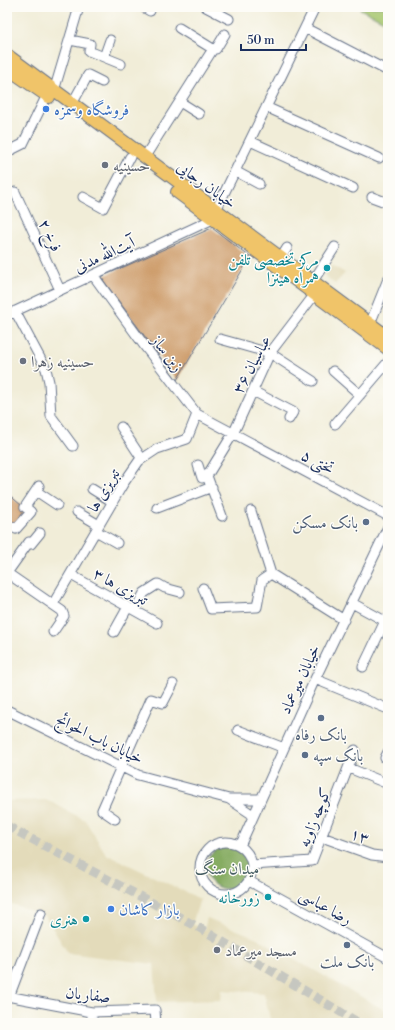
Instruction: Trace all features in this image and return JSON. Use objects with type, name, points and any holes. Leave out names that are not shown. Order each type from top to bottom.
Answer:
[{"type":"main road","name":"خیابان رجایی","points":[[7,55],[50,93],[130,157],[215,214],[284,253],[313,281],[388,337]]},
{"type":"main road","name":"خیابان رجایی","points":[[7,68],[72,104],[144,158],[315,294],[388,349]]},
{"type":"street","points":[[7,152],[23,144],[50,93],[70,40],[79,7]]},
{"type":"street","points":[[206,7],[226,14]]},
{"type":"street","points":[[215,214],[315,7]]},
{"type":"street","points":[[179,28],[213,49]]},
{"type":"street","points":[[305,28],[388,70]]},
{"type":"street","points":[[144,158],[213,49],[216,49],[225,34]]},
{"type":"street","points":[[70,40],[90,44],[89,51],[121,64]]},
{"type":"street","points":[[104,57],[110,40]]},
{"type":"street","points":[[72,104],[88,75],[102,82]]},
{"type":"street","points":[[180,102],[199,114]]},
{"type":"street","points":[[266,107],[379,158]]},
{"type":"street","points":[[250,141],[353,188]]},
{"type":"street","points":[[84,197],[103,208],[130,157]]},
{"type":"street","points":[[235,171],[259,184]]},
{"type":"street","name":"فرخ ۲","points":[[15,192],[60,290]]},
{"type":"street","points":[[372,197],[388,203]]},
{"type":"street","name":"آیت‌الله مدنی","points":[[11,313],[94,275],[215,214]]},
{"type":"street","points":[[313,281],[335,247]]},
{"type":"street","name":"زین ساز","points":[[94,275],[146,348],[197,414],[234,432]]},
{"type":"street","points":[[370,324],[388,279]]},
{"type":"street","name":"عباسیان ۳۶","points":[[207,476],[234,432],[270,353],[315,294]]},
{"type":"street","points":[[11,313],[46,369],[49,382],[51,416],[73,446]]},
{"type":"street","points":[[220,339],[270,353],[313,381]]},
{"type":"street","points":[[335,424],[388,362]]},
{"type":"street","points":[[333,371],[360,395]]},
{"type":"street","points":[[253,391],[291,416]]},
{"type":"street","name":"تبریزی ها","points":[[54,604],[123,484],[142,459],[156,449],[187,439],[197,414]]},
{"type":"street","points":[[121,427],[142,459]]},
{"type":"street","name":"تختی ۵","points":[[234,432],[388,516]]},
{"type":"street","points":[[198,465],[202,478],[207,476],[222,516]]},
{"type":"street","points":[[157,508],[212,487]]},
{"type":"street","points":[[7,524],[16,529],[30,514],[30,510],[26,507],[38,489],[57,505]]},
{"type":"street","points":[[92,489],[113,502]]},
{"type":"street","points":[[251,511],[271,574],[344,620]]},
{"type":"street","points":[[77,512],[117,543]]},
{"type":"street","name":"خیابان میرعماد","points":[[240,846],[315,679],[388,527]]},
{"type":"street","points":[[40,534],[31,544],[29,542],[7,573],[54,604],[64,613],[53,632]]},
{"type":"street","points":[[203,588],[210,609],[257,606],[262,580],[271,574]]},
{"type":"street","name":"تبریزی ها ۳","points":[[71,575],[157,623]]},
{"type":"street","points":[[114,632],[144,593],[158,584],[165,588],[180,592]]},
{"type":"street","points":[[352,603],[385,621],[363,667]]},
{"type":"street","points":[[315,679],[388,708]]},
{"type":"street","points":[[115,819],[102,810],[151,699],[163,703],[173,684]]},
{"type":"street","name":"خیابان باب الحوائج","points":[[7,710],[121,768],[138,775],[229,799]]},
{"type":"street","points":[[238,730],[284,748]]},
{"type":"street","name":"کوچه زاویه","points":[[252,865],[312,860],[355,750]]},
{"type":"street","points":[[349,768],[388,784]]},
{"type":"street","points":[[229,799],[261,799]]},
{"type":"street","points":[[229,799],[253,815]]},
{"type":"street","name":"۱۳","points":[[322,837],[372,855],[388,856]]},
{"type":"street","points":[[223,842],[232,842],[240,846],[250,857],[252,865],[252,873],[249,881],[236,892],[228,894],[210,893],[201,875],[201,866],[207,850],[214,845],[223,842]]},
{"type":"street","name":"رضا عباسی","points":[[249,881],[388,958]]},
{"type":"street","points":[[8,996],[41,913]]},
{"type":"street","name":"صفاریان","points":[[8,996],[92,1012],[155,1010],[156,1023]]},
{"type":"street","points":[[92,1012],[92,1023]]},
{"type":"shaded area","points":[[332,265],[345,273],[335,284],[324,275]]},
{"type":"shaded area","name":"بازار کاشان","points":[[47,800],[85,820],[106,854],[200,899],[192,924],[204,930],[207,918],[257,938],[388,1012],[388,1023],[271,1023],[264,993],[222,990],[221,1000],[157,1002],[154,964],[68,953],[45,916],[7,902],[7,801]]},
{"type":"green space","points":[[361,7],[388,7],[388,23],[360,9]]},
{"type":"green space","name":"میدان سنگ","points":[[223,847],[231,847],[242,853],[248,864],[248,872],[242,883],[231,889],[223,889],[212,883],[206,872],[206,864],[212,853]]},
{"type":"building","points":[[212,228],[250,257],[177,380],[101,277]]},
{"type":"building","points":[[7,493],[29,512],[16,528],[7,522]]},
{"type":"tunnel","points":[[7,826],[198,927],[359,1023]]},
{"type":"place","name":"فروشگاه وسمزه","points":[[46,109]]},
{"type":"place","name":"حسینیه","points":[[105,165]]},
{"type":"place","name":"مرکز تخصصی تلفن همراه هینزا","points":[[327,268]]},
{"type":"place","name":"حسینیه زهرا","points":[[23,361]]},
{"type":"place","name":"بانک مسکن","points":[[366,522]]},
{"type":"place","name":"بانک رفاه","points":[[321,718]]},
{"type":"place","name":"بانک سپه","points":[[305,755]]},
{"type":"place","name":"زورخانه","points":[[268,897]]},
{"type":"place","name":"بازار کاشان","points":[[111,909]]},
{"type":"place","name":"هنری","points":[[86,919]]},
{"type":"place","name":"بانک ملت","points":[[347,945]]},
{"type":"place","name":"مسجد میرعماد","points":[[217,950]]}]
